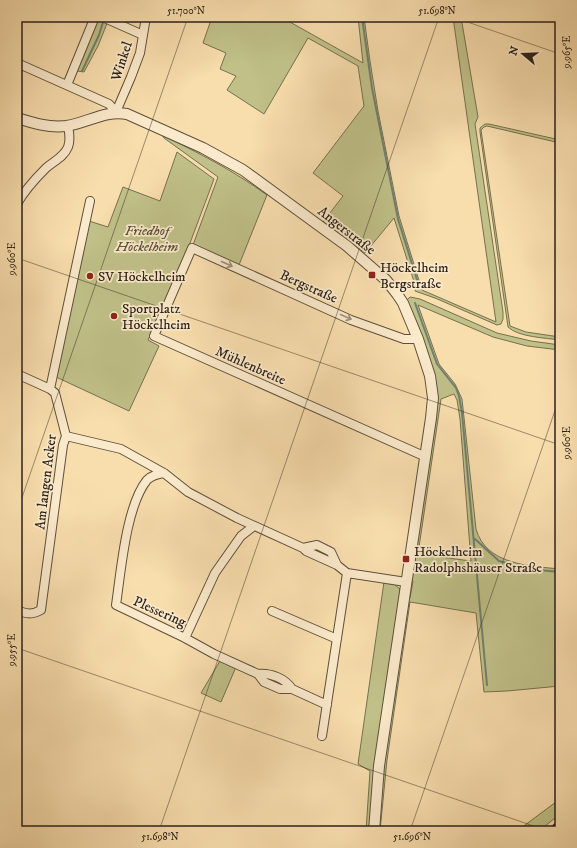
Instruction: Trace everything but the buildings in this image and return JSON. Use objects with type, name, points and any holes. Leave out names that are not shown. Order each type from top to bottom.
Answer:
[{"type":"street","points":[[67,85],[94,20],[88,17]]},
{"type":"street","name":"Winkel","points":[[116,112],[132,77],[140,53],[146,17]]},
{"type":"street","points":[[107,20],[143,35]]},
{"type":"street","points":[[17,63],[109,104],[116,112],[68,125],[54,127],[17,118]]},
{"type":"street","name":"Angerstraße","points":[[116,112],[127,114],[203,148],[243,170],[347,246],[386,280],[397,294],[403,303],[418,339],[430,376],[433,398],[426,457],[379,766],[374,831]]},
{"type":"street","points":[[17,204],[31,183],[61,157],[65,151],[69,141],[68,125]]},
{"type":"street","points":[[17,374],[50,389],[90,201]]},
{"type":"street","name":"Bergstraße","points":[[192,248],[351,320],[404,339],[418,339]]},
{"type":"street","name":"Mühlenbreite","points":[[192,248],[154,336],[426,457]]},
{"type":"street","name":"Am langen Acker","points":[[17,610],[25,614],[35,614],[41,610],[63,445],[66,436],[55,393],[50,389]]},
{"type":"street","points":[[66,436],[120,449],[164,473],[188,492],[237,518],[303,548],[317,546],[331,552],[337,565],[347,573],[406,582]]},
{"type":"street","points":[[145,462],[148,480]]},
{"type":"street","points":[[148,480],[155,474],[164,473]]},
{"type":"street","name":"Plessering","points":[[148,480],[135,502],[126,538],[116,605],[185,638],[215,573],[241,536],[254,526]]},
{"type":"street","points":[[237,518],[241,536]]},
{"type":"street","points":[[322,736],[347,573]]},
{"type":"street","points":[[272,611],[337,639]]},
{"type":"street","points":[[185,638],[214,654],[258,674],[264,682],[280,689],[292,689],[327,705]]},
{"type":"green space","points":[[99,17],[113,17],[108,21],[98,46],[84,72],[77,71]]},
{"type":"green space","points":[[212,17],[281,17],[363,63],[358,17],[364,17],[378,111],[399,216],[422,290],[496,322],[453,17],[461,17],[478,117],[475,124],[503,312],[501,324],[497,325],[415,291],[416,288],[394,218],[365,253],[323,222],[343,196],[313,173],[364,106],[358,66],[308,38],[264,114],[227,90],[236,76],[220,69],[226,53],[203,43]]},
{"type":"green space","points":[[485,124],[560,140],[560,143],[487,126],[481,130],[510,326],[526,332],[560,337],[560,340],[525,335],[508,327],[480,132],[480,128]]},
{"type":"green space","points":[[162,135],[216,163],[267,195],[239,265],[193,245],[218,177]]},
{"type":"green space","name":"Friedhof Höckelheim","points":[[177,152],[214,179],[190,243],[148,340],[159,346],[129,411],[56,377],[89,221],[108,227],[123,187],[160,201]]},
{"type":"green space","points":[[410,297],[420,299],[497,333],[531,341],[560,345],[560,350],[527,346],[493,337],[418,305],[439,364],[455,384],[462,399],[476,529],[481,541],[489,550],[499,557],[510,561],[523,565],[560,569],[560,686],[484,692],[476,613],[410,602],[387,760],[380,831],[377,831],[380,788],[408,598],[410,598],[413,581],[410,581],[435,415],[407,300]],"holes":[[[454,394],[457,400],[460,419],[471,561],[418,554],[441,399]]]},
{"type":"green space","points":[[384,582],[394,584],[400,589],[400,601],[371,831],[366,831],[370,771],[358,764]]},
{"type":"green space","points":[[220,661],[236,667],[221,702],[201,693]]},
{"type":"green space","points":[[560,799],[560,814],[539,831],[517,831]]},
{"type":"waterway","points":[[362,17],[372,88],[398,219],[418,283],[418,289]]},
{"type":"waterway","points":[[82,71],[99,35],[104,19]]},
{"type":"waterway","points":[[415,303],[437,364],[456,388],[459,396],[462,413],[487,685]]},
{"type":"waterway","points":[[475,539],[499,561],[528,569],[560,572]]},
{"type":"railway","points":[[548,831],[560,821]]},
{"type":"place","name":"Höckelheim Bergstraße","points":[[372,275]]},
{"type":"place","name":"SV Höckelheim","points":[[90,276]]},
{"type":"place","name":"Sportplatz Höckelheim","points":[[114,316]]},
{"type":"place","name":"Höckelheim Radolphshäuser Straße","points":[[406,559]]}]
